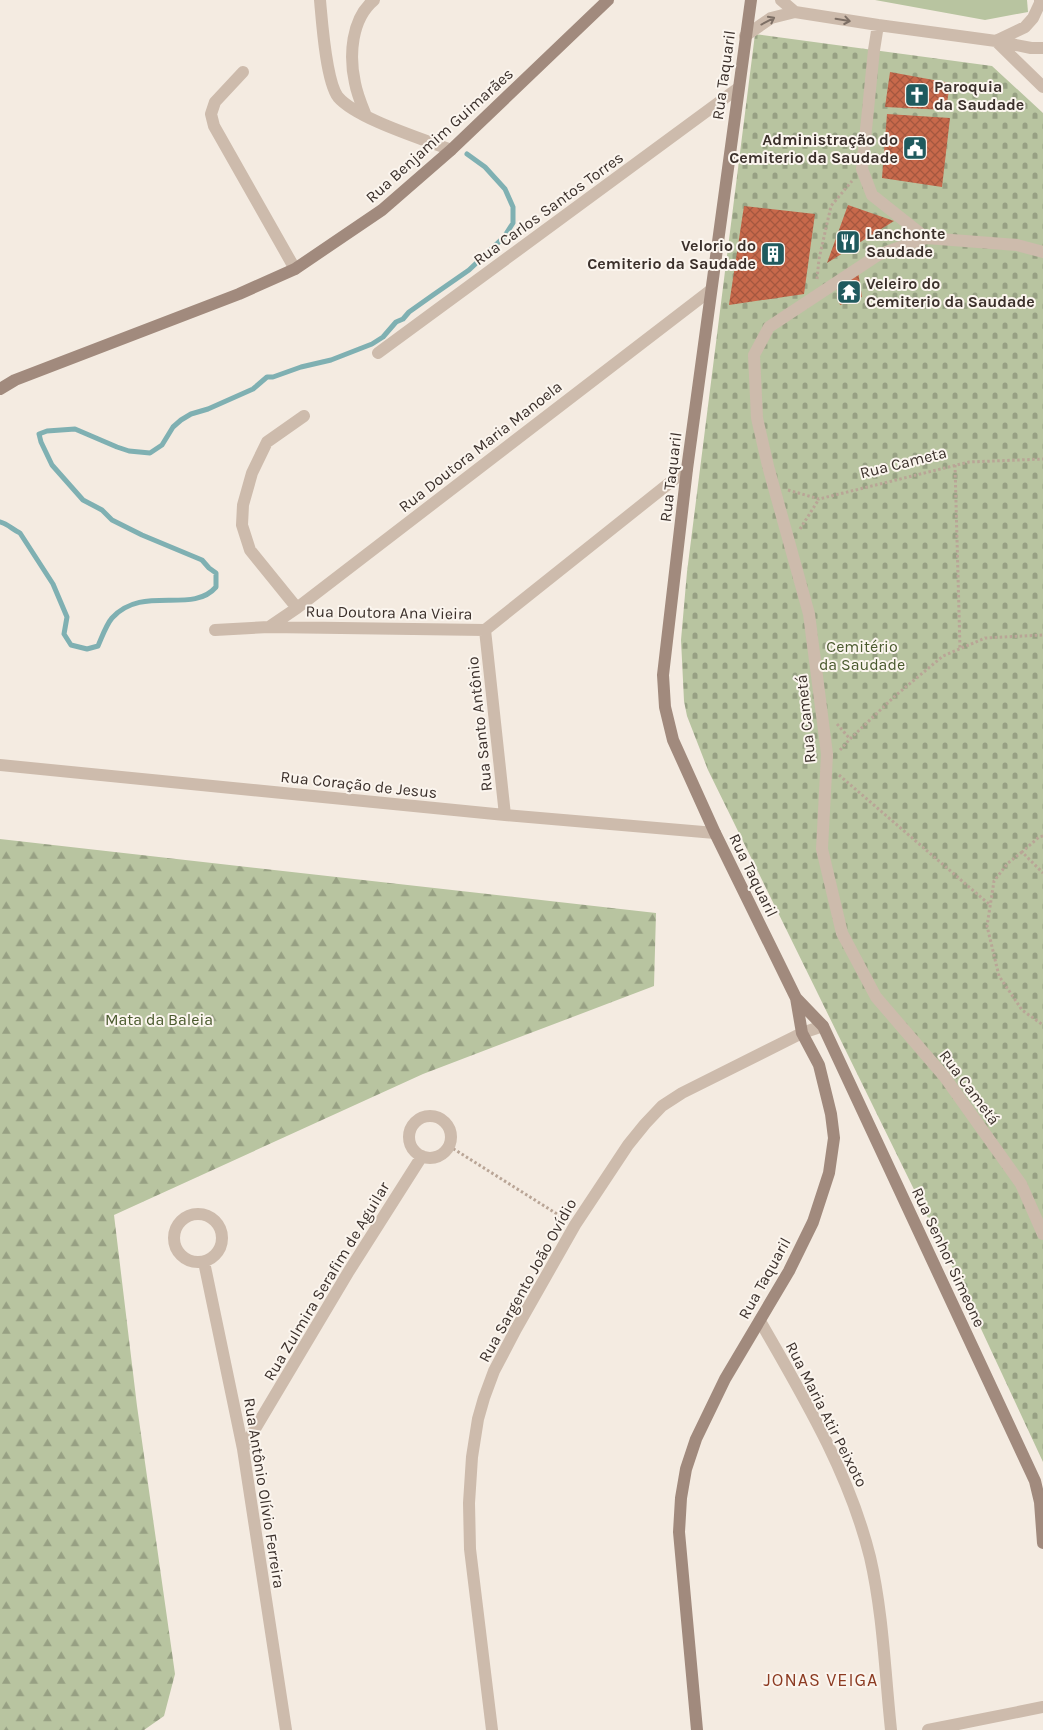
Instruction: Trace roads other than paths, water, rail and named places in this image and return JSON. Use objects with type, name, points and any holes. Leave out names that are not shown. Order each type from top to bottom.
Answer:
[{"type":"street","points":[[320,0],[328,72],[337,96],[351,108],[366,116],[452,150]]},
{"type":"street","points":[[366,116],[355,84],[352,54],[356,28],[366,6],[374,0]]},
{"type":"street","name":"Rua Benjamim Guimarães","points":[[0,388],[15,380],[239,294],[295,269],[382,210],[452,150],[608,0]]},
{"type":"street","name":"Rua Taquaril","points":[[697,1730],[690,1636],[679,1532],[680,1498],[686,1469],[696,1439],[725,1379],[789,1271],[813,1222],[829,1173],[834,1138],[820,1065],[802,1033],[796,998],[715,833],[673,740],[665,707],[663,675],[687,469],[737,89],[751,0]]},
{"type":"street","points":[[781,0],[795,12]]},
{"type":"street","points":[[996,41],[1025,26],[1041,6]]},
{"type":"street","points":[[745,36],[771,18],[795,12],[996,41],[1031,48],[1043,48]]},
{"type":"street","points":[[878,25],[862,169],[872,195],[926,238]]},
{"type":"street","points":[[996,41],[1043,87]]},
{"type":"street","points":[[243,72],[215,102],[211,114],[214,126],[295,269]]},
{"type":"street","name":"Rua Carlos Santos Torres","points":[[378,353],[737,89]]},
{"type":"street","name":"Rua Cametá","points":[[1043,252],[1017,245],[926,238],[878,255],[769,327],[754,355],[757,418],[809,614],[827,754],[822,849],[842,932],[876,997],[944,1076],[1021,1184],[1043,1234]]},
{"type":"street","name":"Rua Doutora Maria Manoela","points":[[269,628],[711,290]]},
{"type":"street","points":[[297,608],[250,550],[242,525],[243,505],[252,473],[267,442],[304,416]]},
{"type":"street","name":"Rua Doutora Ana Vieira","points":[[215,630],[269,628],[485,630],[687,469]]},
{"type":"street","name":"Rua Santo Antônio","points":[[485,630],[505,815]]},
{"type":"street","name":"Rua Coração de Jesus","points":[[0,765],[505,815],[715,833]]},
{"type":"street","name":"Rua Senhor Simeone","points":[[796,998],[823,1026],[1035,1481],[1040,1502],[1043,1543]]},
{"type":"street","name":"Rua Sargento João Ovídio","points":[[492,1730],[470,1549],[469,1503],[478,1419],[494,1371],[516,1328],[575,1225],[644,1124],[662,1106],[682,1092],[802,1033],[823,1026]]},
{"type":"street","points":[[425,1116],[439,1118],[448,1125],[450,1132],[449,1146],[444,1153],[437,1157],[422,1156],[412,1146],[409,1136],[410,1129],[418,1120],[425,1116]]},
{"type":"street","name":"Rua Zulmira Serafim de Aguilar","points":[[243,1450],[349,1271],[422,1156]]},
{"type":"street","name":"Rua Antônio Olívio Ferreira","points":[[204,1262],[243,1450],[286,1730]]},
{"type":"street","name":"Rua Maria Atir Peixoto","points":[[760,1321],[833,1454],[853,1502],[865,1539],[880,1621],[891,1730]]},
{"type":"street","points":[[928,1730],[1043,1707]]},
{"type":"waterway","points":[[0,522],[20,533],[53,584],[67,617],[64,634],[71,645],[87,649],[98,646],[112,618],[124,608],[138,603],[194,599],[206,595],[216,587],[216,573],[202,560],[142,535],[112,520],[102,510],[83,500],[52,465],[39,434],[47,431],[75,429],[129,451],[150,453],[162,445],[173,427],[191,414],[208,409],[253,389],[267,377],[273,377],[301,367],[331,360],[372,344],[383,337],[396,322],[403,319],[409,312],[469,270],[504,237],[513,223],[513,207],[505,189],[485,167],[467,154]]},
{"type":"place","name":"Paroquia da Saudade","points":[[917,95]]},
{"type":"place","name":"Administração do Cemiterio da Saudade","points":[[915,148]]},
{"type":"place","name":"Lanchonte Saudade","points":[[848,242]]},
{"type":"place","name":"Velorio do Cemiterio da Saudade","points":[[773,254]]},
{"type":"place","name":"Veleiro do Cemiterio da Saudade","points":[[849,292]]},
{"type":"district","name":"JONAS VEIGA","points":[[821,1680]]},
{"type":"park label","name":"Cemitério da Saudade","points":[[862,655]]},
{"type":"park label","name":"Mata da Baleia","points":[[159,1019]]}]
